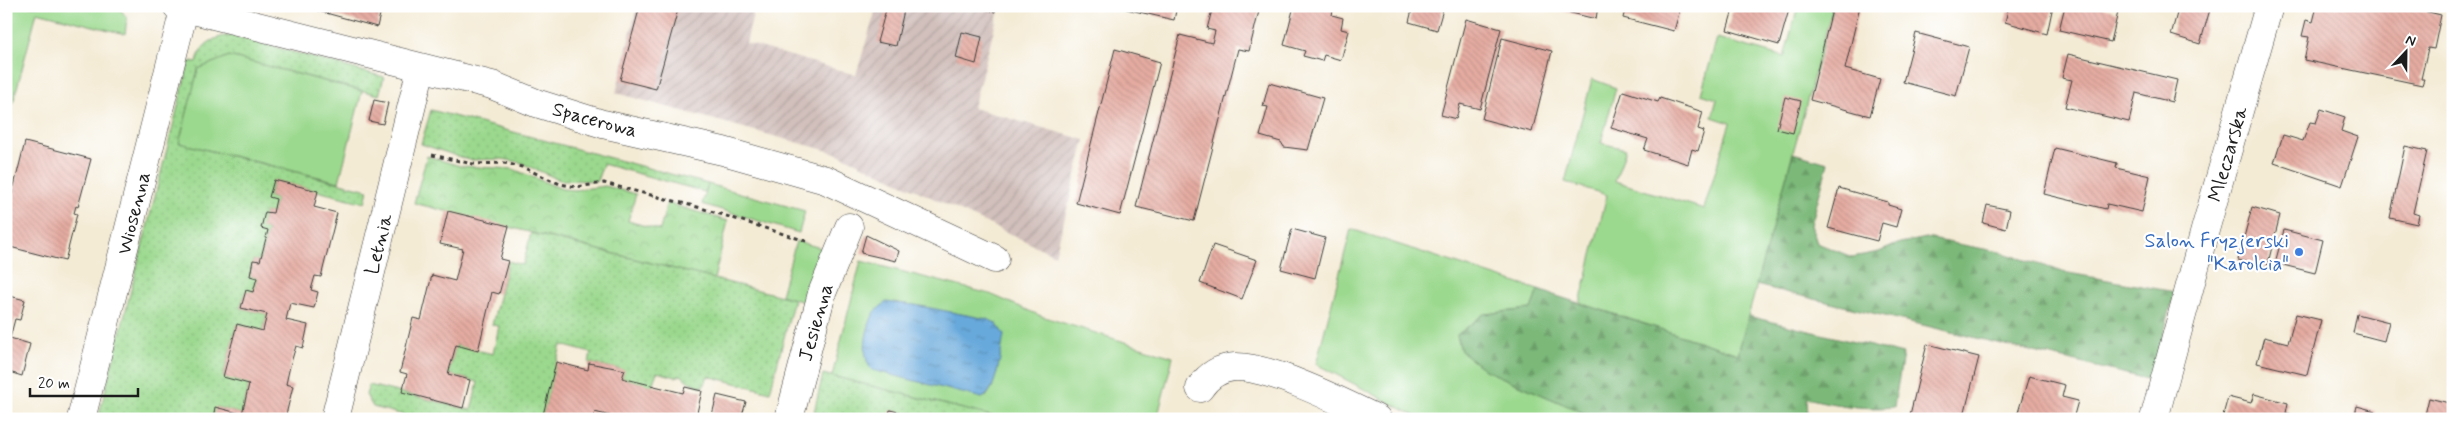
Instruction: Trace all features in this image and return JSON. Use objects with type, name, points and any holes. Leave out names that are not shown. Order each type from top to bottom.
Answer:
[{"type":"street","name":"Mleczarska","points":[[2154,419],[2205,230],[2269,6]]},
{"type":"street","name":"Spacerowa","points":[[182,7],[492,85],[536,103],[603,124],[778,165],[826,180],[995,259]]},
{"type":"street","name":"Wiosenna","points":[[81,419],[182,7]]},
{"type":"street","name":"Letnia","points":[[335,419],[421,68]]},
{"type":"street","name":"Jesienna","points":[[789,419],[822,293],[844,239]]},
{"type":"street","points":[[1200,388],[1207,378],[1221,371],[1234,367],[1249,368],[1332,397],[1377,419]]},
{"type":"path","points":[[428,154],[473,164],[504,163],[522,167],[560,184],[576,187],[604,183],[701,208],[844,239]]},
{"type":"shaded area","points":[[637,6],[755,6],[746,43],[856,75],[877,6],[1000,6],[973,108],[1085,140],[1055,255],[836,153],[616,93]]},
{"type":"green space","points":[[6,6],[109,6],[121,10],[127,18],[125,34],[37,12],[6,130]]},
{"type":"green space","points":[[1798,6],[1833,6],[1738,354],[1580,303],[1607,195],[1565,182],[1592,79],[1616,88],[1601,143],[1626,149],[1615,181],[1704,209],[1730,123],[1712,117],[1717,99],[1701,94],[1717,38],[1784,57]]},
{"type":"green space","points":[[224,36],[234,36],[384,77],[379,95],[229,56],[198,69],[179,143],[368,190],[365,203],[273,180],[269,197],[276,199],[273,213],[265,212],[261,228],[268,230],[260,261],[253,260],[250,276],[257,278],[253,292],[246,291],[240,308],[267,314],[263,331],[237,324],[223,377],[249,384],[242,414],[216,407],[213,419],[98,419],[189,63],[191,61],[197,62],[200,52],[206,44]]},
{"type":"green space","points":[[229,56],[362,91],[339,182],[179,143],[198,69]]},
{"type":"green space","points":[[431,110],[708,184],[705,192],[603,164],[597,181],[560,180],[519,162],[502,159],[469,160],[421,144]]},
{"type":"green space","points":[[1793,153],[1828,163],[1811,225],[1817,243],[1852,257],[1879,252],[1900,243],[1926,238],[2000,252],[2063,272],[2175,292],[2151,380],[1756,285]]},
{"type":"green space","points":[[427,156],[460,166],[513,169],[562,189],[575,190],[605,186],[636,194],[628,221],[660,230],[667,203],[728,221],[714,279],[414,203]]},
{"type":"green space","points":[[708,184],[805,211],[799,233],[702,204]]},
{"type":"green space","points":[[1351,229],[1538,290],[1531,309],[1484,314],[1457,335],[1461,351],[1485,370],[1598,419],[1421,419],[1316,364]]},
{"type":"green space","points":[[531,233],[794,299],[770,392],[708,376],[703,387],[689,382],[681,375],[676,377],[657,372],[652,386],[622,378],[624,370],[589,363],[591,353],[561,345],[542,419],[419,419],[373,407],[366,395],[369,385],[471,410],[478,382],[448,374],[456,345],[493,354],[499,326],[492,325],[508,261],[523,265]]},
{"type":"green space","points":[[796,241],[821,248],[804,302],[781,295]]},
{"type":"green space","points":[[861,261],[990,294],[1041,316],[1173,357],[1157,419],[1003,419],[832,376]],"holes":[[[894,302],[987,319],[993,386],[986,397]]]},
{"type":"green space","points":[[1538,290],[1738,354],[1748,316],[1903,354],[1894,407],[1850,406],[1807,398],[1808,419],[1598,419],[1485,370],[1461,351],[1457,335],[1484,314],[1531,309]]},
{"type":"green space","points":[[823,374],[1003,419],[925,419],[891,410],[888,419],[842,419],[814,412]]},
{"type":"water","points":[[886,302],[915,305],[987,319],[996,323],[1004,335],[998,370],[987,394],[982,398],[872,370],[866,358],[867,334],[874,313]]},
{"type":"building","points":[[316,6],[382,6],[377,27],[315,10]]},
{"type":"building","points":[[640,6],[679,6],[656,89],[620,80]]},
{"type":"building","points":[[887,6],[905,6],[896,46],[877,42]]},
{"type":"building","points":[[972,6],[996,6],[995,12]]},
{"type":"building","points":[[1126,6],[1177,6],[1174,20],[1126,9]]},
{"type":"building","points":[[1221,6],[1260,7],[1249,51],[1238,49],[1194,221],[1136,207],[1180,35],[1212,43],[1215,31],[1207,29],[1212,10],[1220,12]]},
{"type":"building","points":[[1294,6],[1334,6],[1332,15],[1343,18],[1341,29],[1349,31],[1341,60],[1324,55],[1322,61],[1303,56],[1305,51],[1284,45]]},
{"type":"building","points":[[1413,6],[1444,6],[1437,30],[1409,22]]},
{"type":"building","points":[[1542,6],[1598,6],[1596,19]]},
{"type":"building","points":[[1626,6],[1681,6],[1674,31],[1623,18]]},
{"type":"building","points":[[1734,6],[1790,6],[1779,45],[1727,30]]},
{"type":"building","points":[[1833,6],[1860,6],[1845,69],[1880,79],[1870,116],[1810,100]]},
{"type":"building","points":[[2009,6],[2053,6],[2047,34],[2005,22]]},
{"type":"building","points":[[2065,6],[2095,6],[2118,12],[2111,42],[2059,30]]},
{"type":"building","points":[[2179,6],[2211,6],[2200,44],[2171,35]]},
{"type":"building","points":[[2317,6],[2403,6],[2441,15],[2434,49],[2428,48],[2421,79],[2424,79],[2422,85],[2304,60],[2309,37],[2302,36],[2306,20],[2313,22]]},
{"type":"building","points":[[1466,19],[1501,29],[1480,109],[1460,104],[1456,119],[1441,115]]},
{"type":"building","points":[[962,32],[982,37],[976,64],[956,58]]},
{"type":"building","points":[[1916,33],[1969,47],[1956,96],[1903,82]]},
{"type":"building","points":[[1502,38],[1552,51],[1532,132],[1482,119]]},
{"type":"building","points":[[1115,49],[1160,62],[1120,215],[1076,203]]},
{"type":"building","points":[[2068,54],[2177,80],[2172,102],[2136,93],[2129,122],[2065,107],[2072,80],[2062,78]]},
{"type":"building","points":[[1269,83],[1323,98],[1308,150],[1284,147],[1281,142],[1260,136],[1268,107],[1263,106]]},
{"type":"building","points":[[1623,91],[1658,102],[1660,98],[1703,112],[1698,129],[1704,131],[1698,151],[1692,149],[1688,164],[1644,150],[1648,139],[1611,128]]},
{"type":"building","points":[[1785,97],[1801,101],[1793,133],[1777,129]]},
{"type":"building","points":[[374,100],[388,103],[383,124],[369,121]]},
{"type":"building","points":[[2321,109],[2345,117],[2341,131],[2358,137],[2342,186],[2274,163],[2283,135],[2303,141],[2310,122],[2316,123]]},
{"type":"building","points":[[25,142],[91,159],[78,207],[76,206],[74,213],[77,214],[65,261],[6,246],[6,218]]},
{"type":"building","points":[[2405,146],[2427,151],[2413,213],[2419,215],[2417,224],[2390,218]]},
{"type":"building","points":[[2055,148],[2117,163],[2116,168],[2150,176],[2142,212],[2107,204],[2106,209],[2044,194]]},
{"type":"building","points":[[274,180],[318,191],[314,207],[337,213],[321,277],[315,276],[311,290],[318,292],[314,308],[290,303],[286,320],[308,325],[303,348],[296,346],[290,366],[286,384],[293,386],[285,419],[213,419],[215,407],[242,414],[249,384],[223,377],[237,324],[263,331],[267,314],[241,308],[246,290],[253,292],[257,278],[250,276],[253,260],[260,261],[268,230],[261,228],[265,212],[273,213],[276,199],[269,197]]},
{"type":"building","points":[[1839,188],[1888,202],[1888,205],[1901,209],[1896,227],[1882,223],[1877,241],[1828,228]]},
{"type":"building","points":[[1987,205],[2010,210],[2006,229],[1983,223]]},
{"type":"building","points":[[2252,207],[2280,215],[2267,267],[2238,260]]},
{"type":"building","points":[[448,211],[509,226],[500,259],[508,261],[499,294],[492,292],[478,351],[456,345],[448,374],[470,380],[463,408],[402,392],[407,374],[400,372],[413,318],[421,320],[432,275],[455,281],[463,249],[440,244]]},
{"type":"building","points":[[1292,229],[1325,238],[1315,278],[1281,269]]},
{"type":"building","name":"Salon Fryzjerski \"Karolcia\"","points":[[2284,230],[2323,240],[2315,273],[2275,263]]},
{"type":"building","points":[[866,235],[899,251],[896,261],[861,253]]},
{"type":"building","points":[[1213,245],[1257,260],[1242,299],[1200,283]]},
{"type":"building","points":[[6,295],[25,300],[20,320],[15,319],[10,338],[30,344],[22,376],[6,371]]},
{"type":"building","points":[[2296,314],[2321,320],[2307,375],[2257,363],[2264,337],[2288,343]]},
{"type":"building","points":[[2357,314],[2389,322],[2384,341],[2353,333]]},
{"type":"building","points":[[1927,344],[1979,357],[1963,419],[1909,419]]},
{"type":"building","points":[[556,362],[588,370],[589,363],[625,370],[622,378],[683,393],[685,387],[702,391],[696,417],[700,419],[609,419],[610,416],[595,412],[593,419],[542,419]]},
{"type":"building","points":[[2029,376],[2065,385],[2062,397],[2078,401],[2073,419],[2016,419]]},
{"type":"building","points":[[2254,394],[2288,403],[2286,413],[2308,419],[2222,419],[2228,397],[2251,403]]},
{"type":"building","points":[[717,395],[746,402],[741,419],[711,419]]},
{"type":"building","points":[[2429,398],[2453,404],[2453,419],[2424,419]]},
{"type":"building","points":[[2357,406],[2375,411],[2373,419],[2354,419]]},
{"type":"building","points":[[890,410],[922,418],[922,419],[888,419]]},
{"type":"place","name":"Salon Fryzjerski \"Karolcia\"","points":[[2299,252]]}]
